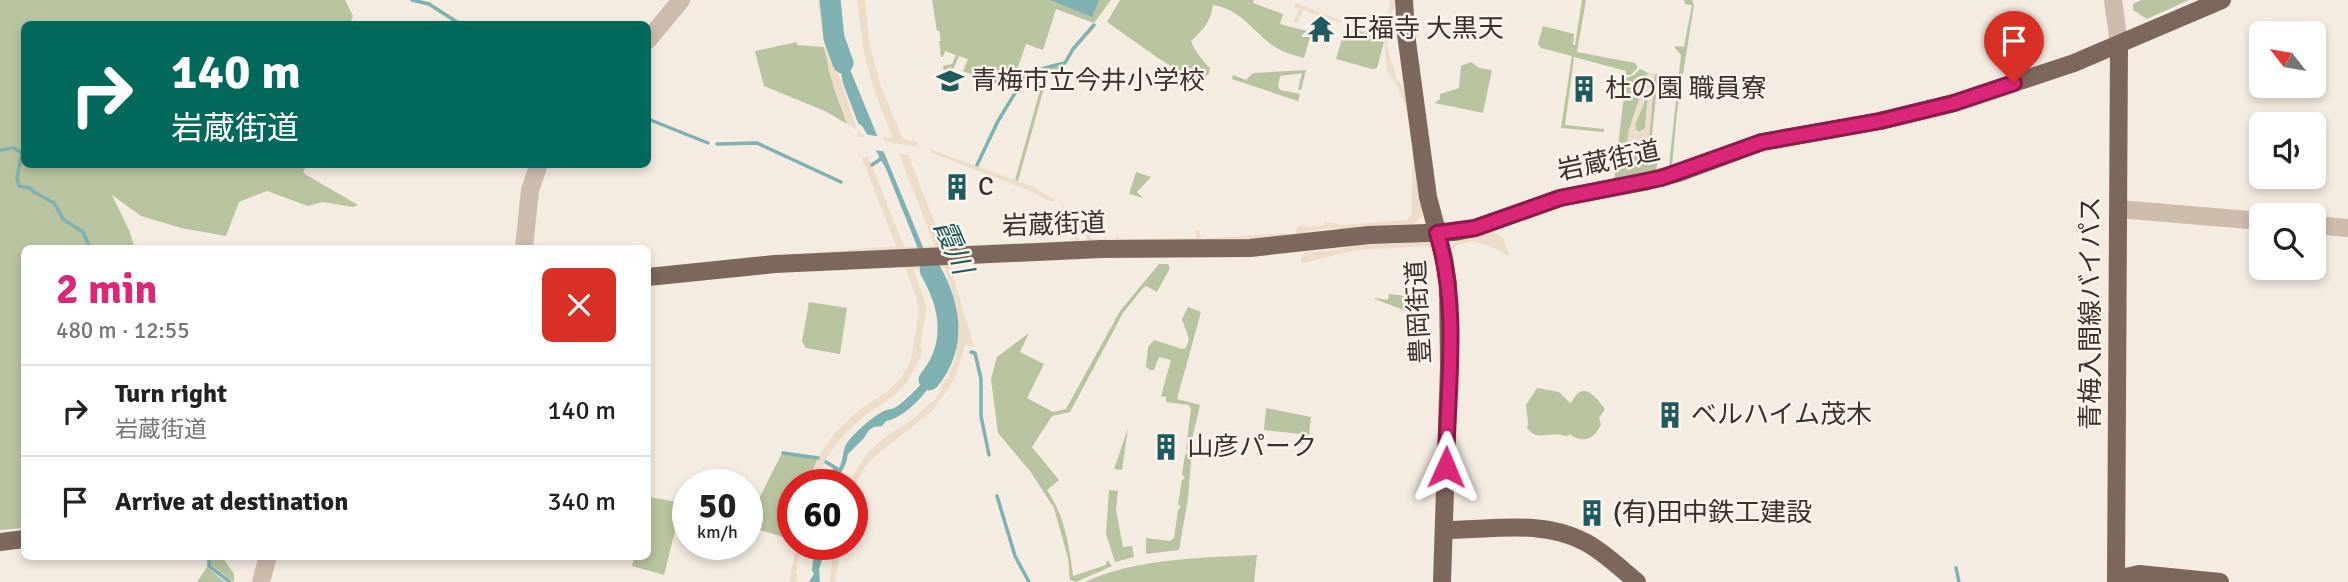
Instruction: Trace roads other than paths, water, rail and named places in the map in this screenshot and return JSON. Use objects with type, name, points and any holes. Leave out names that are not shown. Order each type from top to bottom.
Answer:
[{"type":"main road","name":"豊岡街道","points":[[1404,0],[1406,34],[1429,197],[1447,273],[1449,317],[1442,582]]},
{"type":"main road","name":"岩蔵街道","points":[[651,277],[749,265],[1101,249],[1239,248],[1475,228],[1560,198],[1661,178],[1762,142],[1880,121],[1954,103],[2074,63],[2222,0]]},
{"type":"main road","name":"青梅入間線バイパス","points":[[2119,44],[2119,581]]},
{"type":"main road","points":[[1444,530],[1523,528],[1557,531],[1593,547],[1637,582]]},
{"type":"main road","points":[[0,542],[21,539]]},
{"type":"main road","points":[[2119,581],[2139,573],[2220,582]]},
{"type":"street","points":[[651,36],[681,0]]},
{"type":"street","points":[[2113,0],[2119,44]]},
{"type":"street","points":[[524,245],[530,190],[538,168]]},
{"type":"street","points":[[2118,209],[2249,220]]},
{"type":"street","points":[[2326,226],[2348,228]]},
{"type":"street","points":[[261,582],[267,560]]},
{"type":"water","points":[[1050,0],[1099,0],[1092,17]]},
{"type":"water","points":[[834,38],[847,57],[932,269],[941,283],[943,294],[927,271],[886,169],[863,127],[858,123],[843,83]]},
{"type":"water","points":[[943,357],[937,375],[922,396],[904,413],[869,430],[848,454],[843,469],[833,469],[834,466],[839,468],[845,446],[854,434],[884,411],[896,407],[923,382]]},
{"type":"water","points":[[813,560],[822,560],[819,569],[820,582],[809,582],[814,574]]},
{"type":"waterway","points":[[412,0],[429,4],[455,21]]},
{"type":"waterway","name":"霞川","points":[[830,0],[834,38],[843,63]]},
{"type":"waterway","points":[[977,165],[998,121],[1026,75],[1065,63],[1073,49],[1094,25]]},
{"type":"waterway","points":[[651,120],[708,143]]},
{"type":"waterway","points":[[717,144],[757,143],[841,182]]},
{"type":"waterway","points":[[0,150],[14,148],[21,152]]},
{"type":"waterway","points":[[21,158],[17,178],[19,186],[30,188],[54,203],[63,219],[83,232],[89,245]]},
{"type":"waterway","points":[[872,165],[882,158]]},
{"type":"waterway","name":"霞川","points":[[929,380],[944,354],[948,326],[943,298],[930,270]]},
{"type":"waterway","points":[[947,344],[955,346]]},
{"type":"waterway","points":[[971,352],[975,353],[981,379],[981,416],[989,455]]},
{"type":"waterway","points":[[783,453],[818,458]]},
{"type":"waterway","points":[[826,462],[836,468]]},
{"type":"waterway","points":[[997,496],[1015,556],[1029,582]]},
{"type":"waterway","points":[[209,560],[209,566],[230,582]]},
{"type":"waterway","points":[[1956,568],[1959,582]]},
{"type":"place","name":"正福寺 大黒天","points":[[1321,29]]},
{"type":"place","name":"青梅市立今井小学校","points":[[950,81]]},
{"type":"place","name":"杜の園 職員寮","points":[[1584,89]]},
{"type":"place","name":"C","points":[[957,187]]},
{"type":"place","name":"ベルハイム茂木","points":[[1670,415]]},
{"type":"place","name":"山彦パーク","points":[[1166,447]]},
{"type":"place","name":"(有)田中鉄工建設","points":[[1592,513]]}]
